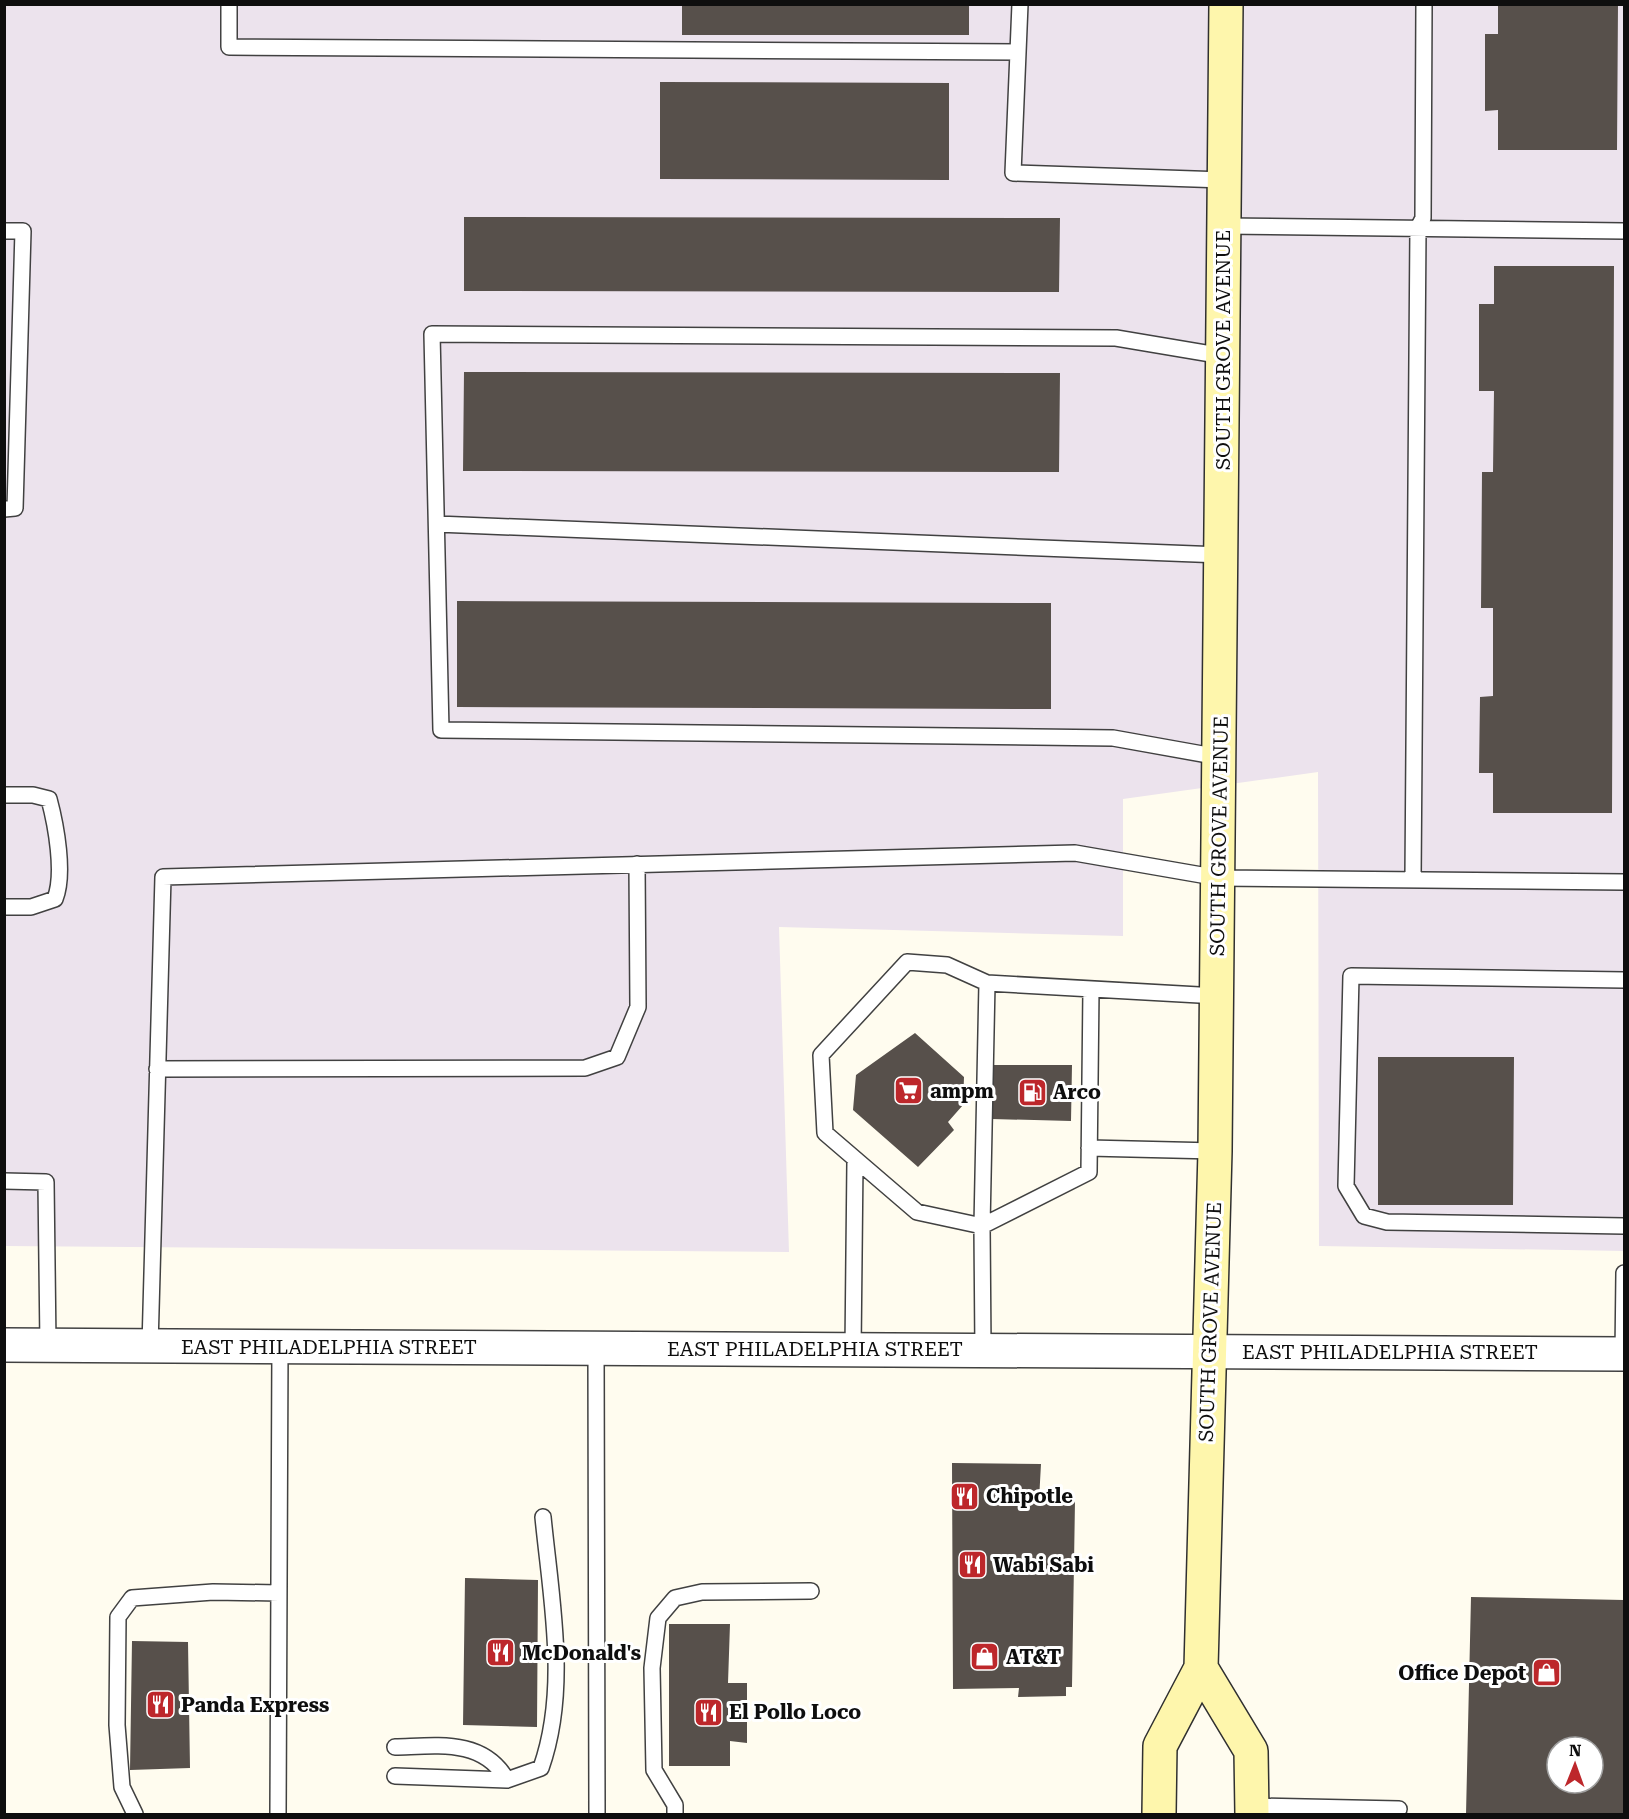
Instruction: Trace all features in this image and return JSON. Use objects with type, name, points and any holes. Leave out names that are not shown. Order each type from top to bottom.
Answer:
[{"type":"main road","name":"SOUTH GROVE AVENUE","points":[[1159,1815],[1160,1746],[1201,1668],[1215,1151],[1226,4]]},
{"type":"main road","points":[[1201,1668],[1251,1751],[1252,1810]]},
{"type":"street","name":"EAST PHILADELPHIA STREET","points":[[4,1345],[1624,1354]]},
{"type":"lane","points":[[229,4],[230,47],[1018,52]]},
{"type":"lane","points":[[1020,4],[1013,174],[1224,180]]},
{"type":"lane","points":[[1413,879],[1419,228],[1423,218],[1424,4]]},
{"type":"lane","points":[[1224,226],[1624,231]]},
{"type":"lane","points":[[4,231],[23,231],[15,508],[4,509]]},
{"type":"lane","points":[[1219,758],[1113,738],[441,730],[432,334],[1116,338],[1222,356]]},
{"type":"lane","points":[[436,524],[1221,555]]},
{"type":"lane","points":[[4,795],[33,795],[49,799],[56,825],[59,889],[55,899],[31,907],[4,906]]},
{"type":"lane","points":[[150,1346],[163,876],[1075,853],[1219,878],[1624,882]]},
{"type":"lane","points":[[157,1069],[585,1068],[617,1057],[638,1007],[637,864]]},
{"type":"lane","points":[[1091,988],[1089,1172],[982,1226],[916,1212],[855,1161],[825,1132],[821,1055],[907,962],[947,965],[987,983],[1091,988],[1217,996]]},
{"type":"lane","points":[[1624,980],[1351,976],[1346,1186],[1364,1216],[1387,1222],[1624,1226]]},
{"type":"lane","points":[[983,1350],[982,1226],[987,983]]},
{"type":"lane","points":[[1089,1148],[1215,1151]]},
{"type":"lane","points":[[853,1350],[855,1161]]},
{"type":"lane","points":[[4,1181],[46,1182],[48,1346]]},
{"type":"lane","points":[[1624,1273],[1624,1354]]},
{"type":"lane","points":[[278,1815],[280,1346]]},
{"type":"lane","points":[[596,1348],[597,1815]]},
{"type":"lane","points":[[395,1776],[507,1780],[541,1768],[551,1740],[556,1672],[543,1517]]},
{"type":"lane","points":[[675,1815],[675,1805],[654,1770],[652,1668],[658,1618],[675,1598],[702,1592],[810,1591]]},
{"type":"lane","points":[[135,1815],[122,1787],[117,1725],[118,1617],[132,1598],[213,1592],[279,1593]]},
{"type":"lane","points":[[395,1747],[457,1746],[483,1754],[499,1766],[507,1780]]},
{"type":"lane","points":[[1252,1810],[1399,1809]]},
{"type":"shaded area","points":[[4,5],[1624,5],[1624,1251],[1319,1246],[1318,772],[1123,799],[1123,936],[779,927],[789,1252],[5,1246]]},
{"type":"building","points":[[682,4],[969,4],[969,35],[682,35]]},
{"type":"building","points":[[1498,4],[1618,4],[1617,150],[1498,150],[1498,110],[1485,111],[1485,34],[1498,34]]},
{"type":"building","points":[[660,82],[949,83],[949,180],[660,179]]},
{"type":"building","points":[[464,217],[1060,218],[1059,292],[464,291]]},
{"type":"building","points":[[1494,266],[1614,266],[1612,813],[1493,813],[1493,773],[1479,773],[1480,697],[1493,696],[1493,608],[1481,608],[1482,472],[1493,472],[1494,391],[1479,391],[1479,304],[1494,304]]},
{"type":"building","points":[[464,372],[1060,373],[1059,472],[463,471]]},
{"type":"building","points":[[457,601],[1051,603],[1051,709],[457,707]]},
{"type":"building","name":"ampm","points":[[915,1033],[964,1077],[963,1105],[948,1122],[954,1130],[918,1167],[853,1110],[856,1075]]},
{"type":"building","points":[[1378,1057],[1514,1057],[1513,1205],[1378,1205]]},
{"type":"building","name":"Arco","points":[[992,1065],[1072,1065],[1071,1121],[992,1119]]},
{"type":"building","points":[[952,1463],[1041,1464],[1039,1500],[1075,1501],[1072,1687],[1066,1687],[1066,1696],[1018,1697],[1019,1688],[953,1689]]},
{"type":"building","name":"McDonald's","points":[[465,1578],[538,1580],[537,1727],[463,1725]]},
{"type":"building","name":"Office Depot","points":[[1471,1597],[1624,1600],[1624,1814],[1466,1814]]},
{"type":"building","name":"El Pollo Loco","points":[[669,1624],[730,1624],[728,1683],[747,1683],[747,1743],[730,1741],[730,1766],[669,1766]]},
{"type":"building","name":"Panda Express","points":[[132,1641],[188,1642],[190,1768],[130,1770]]},
{"type":"place","name":"ampm","points":[[909,1091]]},
{"type":"place","name":"Arco","points":[[1032,1092]]},
{"type":"place","name":"Chipotle","points":[[965,1496]]},
{"type":"place","name":"Wabi Sabi","points":[[972,1565]]},
{"type":"place","name":"McDonald's","points":[[501,1653]]},
{"type":"place","name":"AT&T","points":[[985,1657]]},
{"type":"place","name":"Office Depot","points":[[1547,1673]]},
{"type":"place","name":"Panda Express","points":[[160,1705]]},
{"type":"place","name":"El Pollo Loco","points":[[708,1712]]}]
